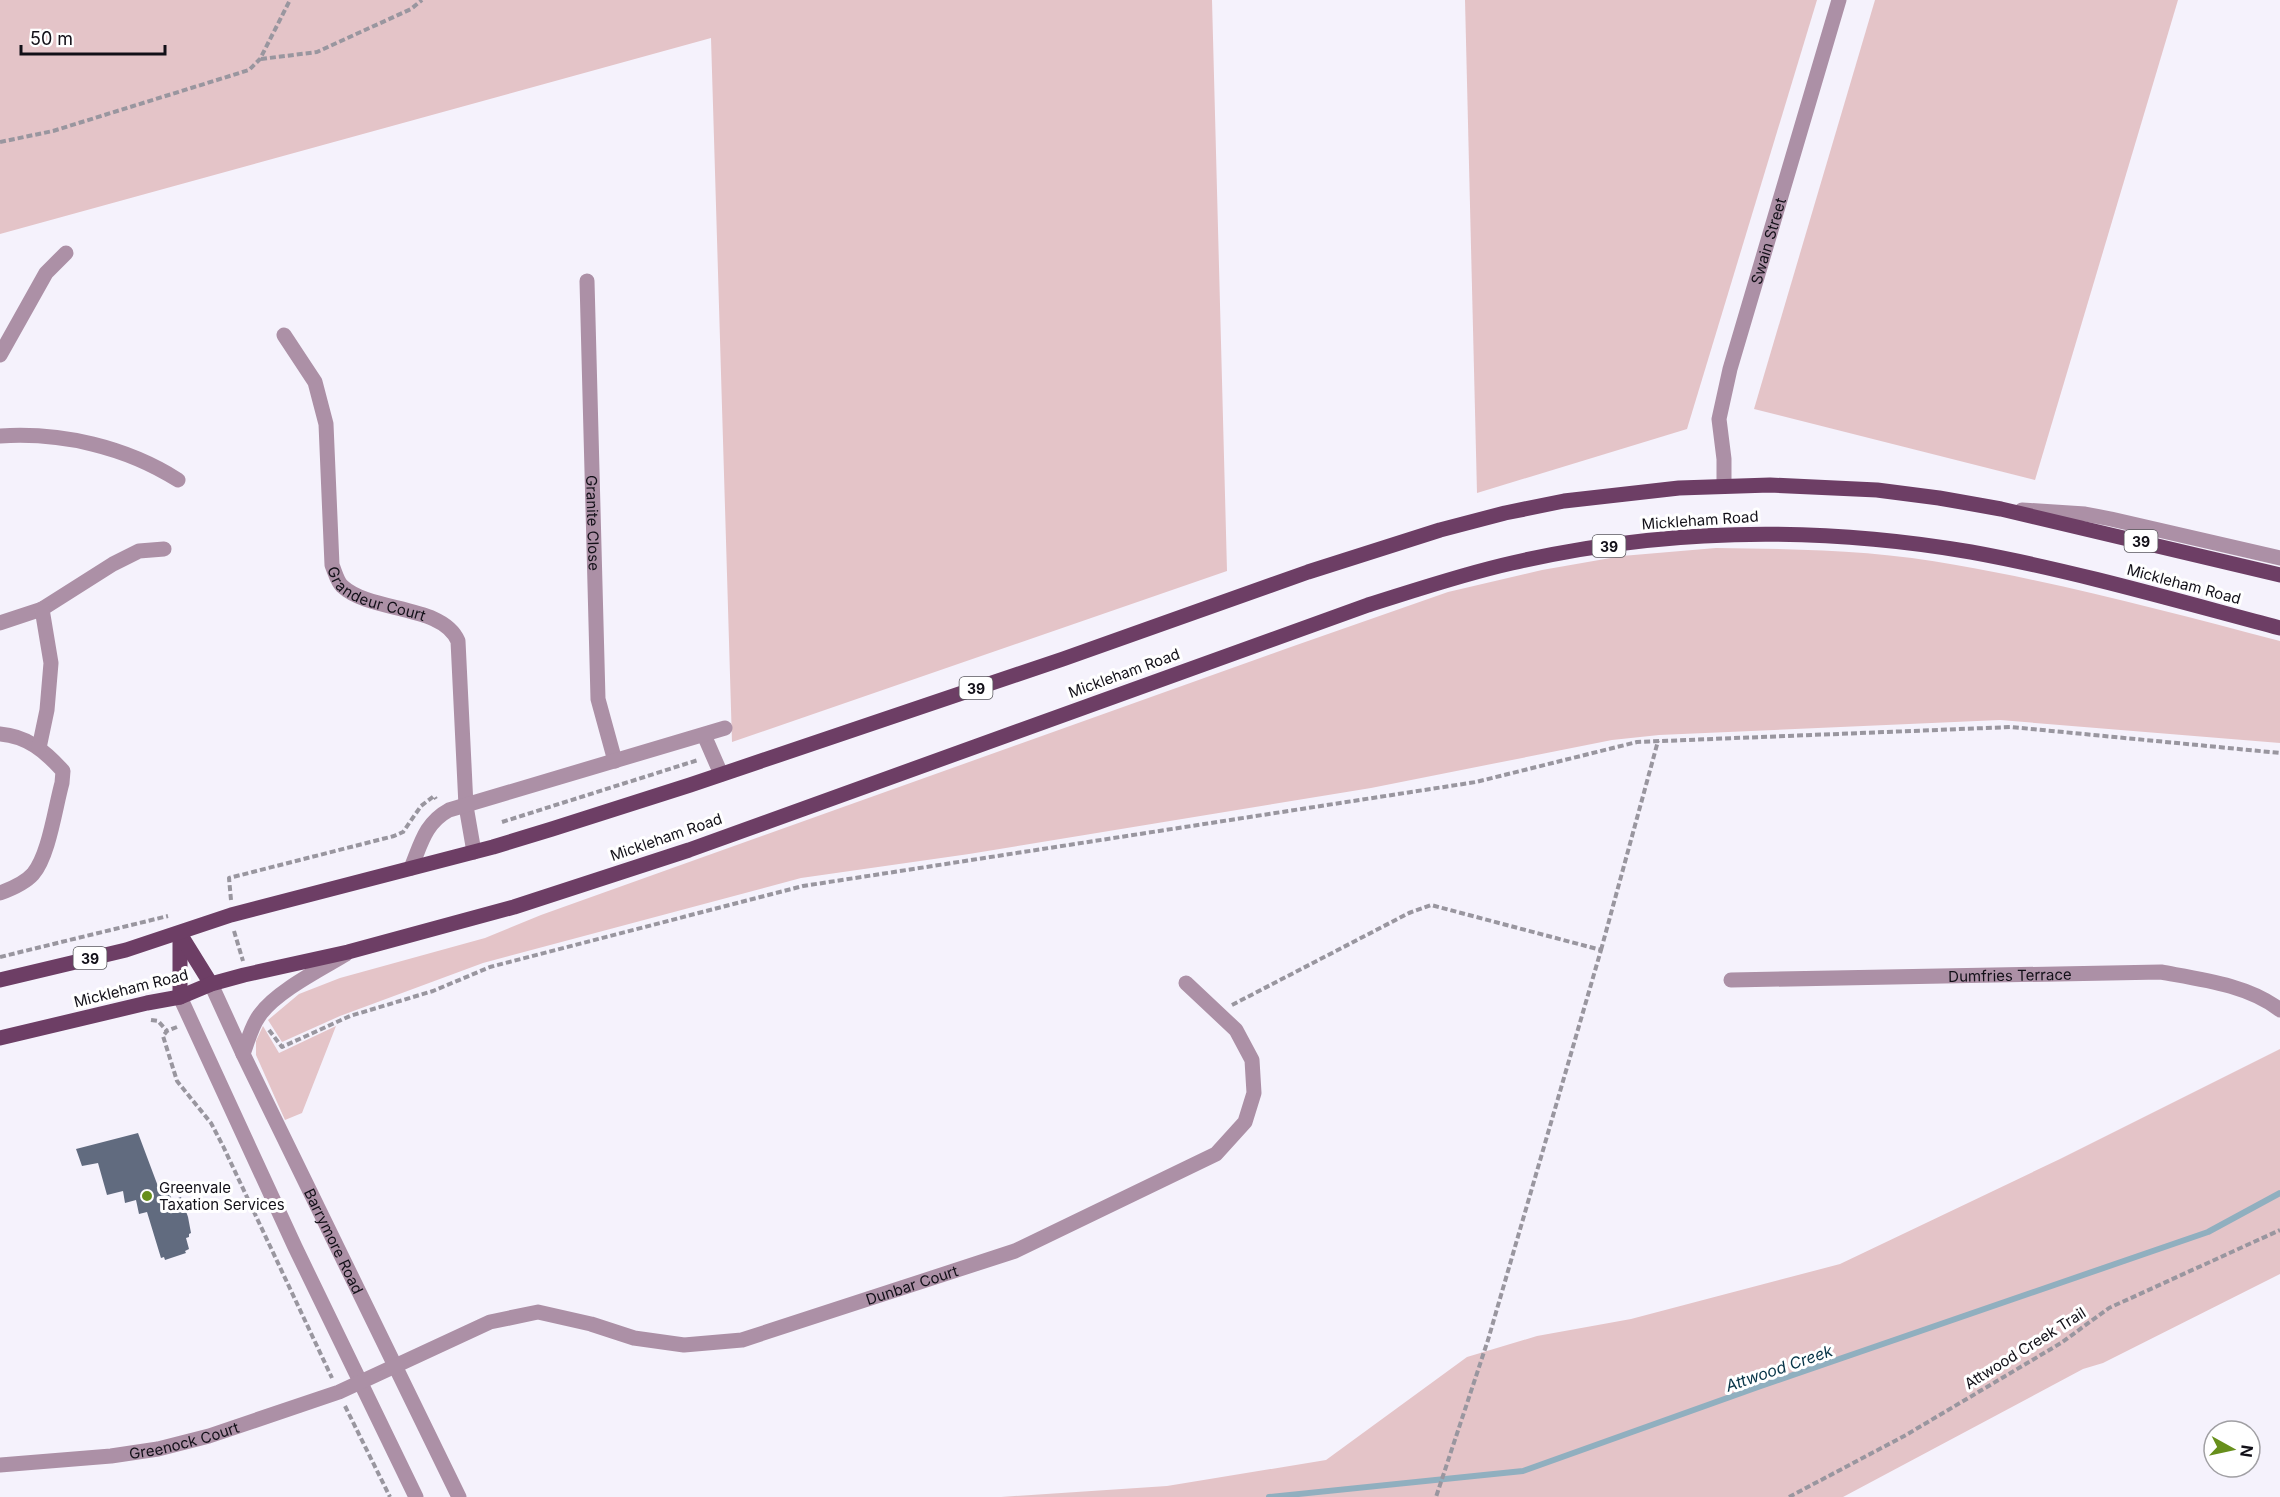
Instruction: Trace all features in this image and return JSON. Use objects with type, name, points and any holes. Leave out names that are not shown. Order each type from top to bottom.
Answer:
[{"type":"main road","name":"Mickleham Road","points":[[0,980],[126,950],[180,934],[231,915],[474,852],[552,829],[1052,663],[1308,572],[1440,530],[1564,501],[1679,488],[1724,486],[1877,490],[2001,509],[2280,575]]},
{"type":"main road","name":"Mickleham Road","points":[[0,1038],[180,997],[211,984],[348,952],[514,907],[689,850],[1368,605],[1468,574],[1579,550],[1664,538],[1725,534],[1862,538],[1971,552],[2033,565],[2280,628]]},
{"type":"main road","points":[[180,934],[211,984]]},
{"type":"main road","points":[[180,934],[180,997]]},
{"type":"street","name":"Swain Street","points":[[1724,486],[1724,459],[1719,419],[1730,369],[1839,0]]},
{"type":"street","points":[[0,355],[46,273],[66,253]]},
{"type":"street","name":"Granite Close","points":[[587,281],[598,699],[615,761]]},
{"type":"street","name":"Grandeur Court","points":[[284,334],[315,382],[326,424],[332,565],[340,585],[356,595],[437,621],[454,632],[458,641],[466,806],[474,852]]},
{"type":"street","points":[[0,436],[42,436],[76,440],[131,455],[178,480]]},
{"type":"street","points":[[2001,509],[2085,514],[2280,558]]},
{"type":"street","points":[[0,623],[42,609],[113,564],[139,551],[164,549]]},
{"type":"street","points":[[39,748],[47,710],[51,663],[42,609]]},
{"type":"street","points":[[411,868],[424,834],[435,818],[449,810],[725,728]]},
{"type":"street","points":[[0,734],[16,735],[39,748],[63,771],[43,858],[32,875],[13,888],[0,893]]},
{"type":"street","points":[[704,735],[720,774]]},
{"type":"street","points":[[243,1054],[260,1015],[292,987],[348,952]]},
{"type":"street","name":"Dumfries Terrace","points":[[1731,980],[2161,972],[2220,983],[2280,1010]]},
{"type":"street","name":"Dunbar Court","points":[[361,1383],[490,1322],[538,1312],[591,1324],[634,1338],[684,1345],[742,1340],[1015,1251],[1216,1154],[1245,1122],[1254,1093],[1252,1059],[1236,1030],[1186,983]]},
{"type":"street","name":"Barrymore Road","points":[[211,984],[459,1497]]},
{"type":"street","points":[[180,997],[295,1247],[416,1497]]},
{"type":"street","name":"Greenock Court","points":[[0,1464],[111,1456],[158,1449],[209,1436],[361,1383]]},
{"type":"path","points":[[0,142],[52,131],[249,70],[260,59],[290,0]]},
{"type":"path","points":[[260,59],[316,52],[411,9],[422,0]]},
{"type":"path","points":[[260,1015],[282,1047],[350,1016],[433,991],[490,968],[803,886],[1476,782],[1637,742],[2011,727],[2280,753]]},
{"type":"path","points":[[1436,1497],[1488,1340],[1601,950],[1658,741]]},
{"type":"path","points":[[502,822],[713,756]]},
{"type":"path","points":[[1218,1013],[1408,913],[1431,905],[1601,950]]},
{"type":"path","points":[[0,957],[173,915]]},
{"type":"path","points":[[191,1020],[167,1031],[163,1036],[177,1081],[211,1123],[223,1146],[390,1497]]},
{"type":"path","name":"Attwood Creek Trail","points":[[1789,1497],[1906,1435],[2061,1343],[2109,1308],[2280,1230]]},
{"type":"shaded area","points":[[0,0],[1212,0],[1227,571],[732,742],[711,38],[0,234]]},
{"type":"shaded area","points":[[1465,0],[1817,0],[1687,429],[1477,493]]},
{"type":"shaded area","points":[[1875,0],[2178,0],[2035,480],[1754,409]]},
{"type":"shaded area","points":[[1716,548],[1836,551],[1926,560],[2078,590],[2280,641],[2280,743],[2000,720],[1659,735],[1612,740],[1371,788],[969,854],[801,878],[483,963],[340,1016],[282,1042],[268,1020],[299,994],[340,978],[485,938],[541,915],[1448,592],[1542,570],[1622,556]]},
{"type":"shaded area","points":[[263,1026],[279,1053],[336,1026],[302,1113],[285,1120],[256,1055],[256,1041]]},
{"type":"shaded area","points":[[2280,1049],[2280,1274],[2103,1363],[2083,1369],[1843,1497],[1001,1497],[1167,1486],[1326,1460],[1467,1357],[1537,1336],[1631,1319],[1840,1264],[2060,1159]]},
{"type":"building","name":"Greenvale Taxation Services","points":[[138,1133],[159,1189],[167,1187],[172,1200],[181,1197],[188,1217],[191,1233],[186,1238],[189,1249],[185,1251],[186,1253],[165,1260],[164,1257],[161,1258],[147,1212],[139,1214],[136,1200],[125,1203],[123,1191],[107,1195],[98,1163],[82,1166],[76,1149]]},
{"type":"waterway","name":"Attwood Creek","points":[[1269,1497],[1523,1471],[1758,1387],[2208,1232],[2280,1193]]},
{"type":"place","name":"Greenvale Taxation Services","points":[[147,1196]]}]
